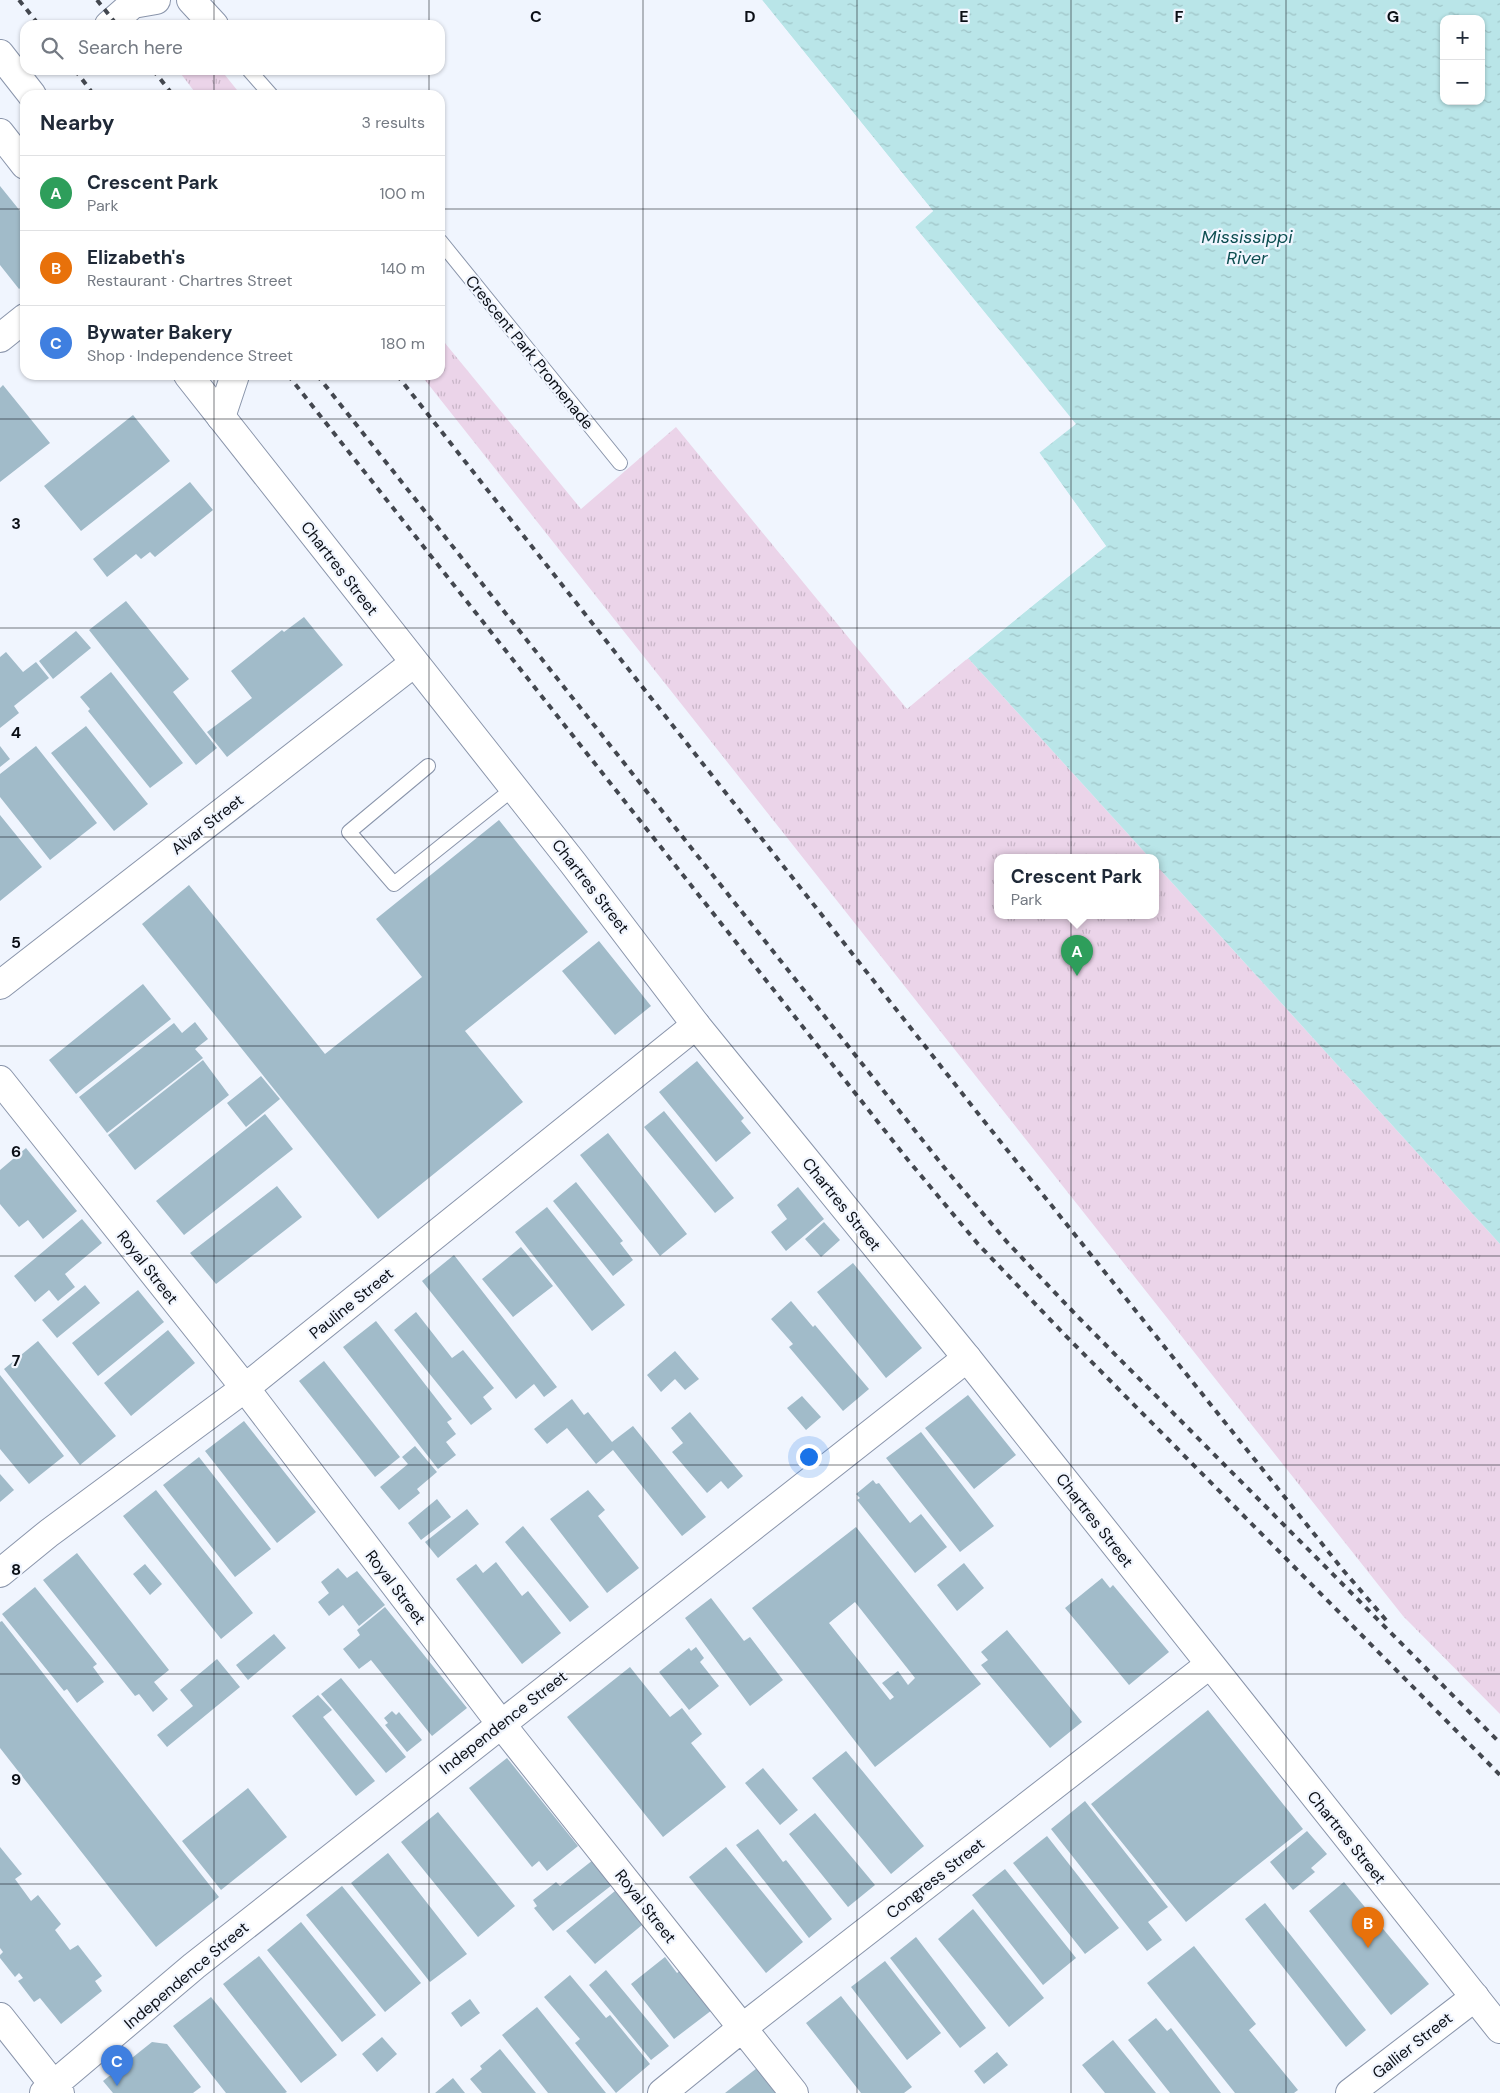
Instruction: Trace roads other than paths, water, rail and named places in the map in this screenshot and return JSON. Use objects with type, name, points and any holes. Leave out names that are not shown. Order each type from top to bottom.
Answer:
[{"type":"street","points":[[190,0],[209,20]]},
{"type":"street","points":[[115,20],[140,1]]},
{"type":"street","points":[[0,54],[20,73]]},
{"type":"street","points":[[0,133],[20,159]]},
{"type":"street","points":[[0,338],[20,322]]},
{"type":"street","name":"Chartres Street","points":[[192,380],[574,863],[696,1025],[967,1358],[1500,2029]]},
{"type":"street","points":[[221,417],[232,380]]},
{"type":"street","name":"Alvar Street","points":[[0,985],[414,663]]},
{"type":"street","name":"Pauline Street","points":[[0,1573],[57,1528],[245,1388],[696,1025]]},
{"type":"street","name":"Royal Street","points":[[0,1080],[245,1388],[501,1724],[794,2093]]},
{"type":"street","name":"Independence Street","points":[[53,2091],[194,1966],[967,1358]]},
{"type":"street","name":"Congress Street","points":[[662,2093],[742,2028],[1209,1665]]},
{"type":"street","name":"Gallier Street","points":[[1350,2093],[1474,1997]]},
{"type":"street","points":[[0,2017],[53,2091]]},
{"type":"lane","points":[[254,75],[267,90]]},
{"type":"lane","name":"Crescent Park Promenade","points":[[445,247],[620,463]]},
{"type":"lane","points":[[428,766],[349,832],[394,884],[514,788]]},
{"type":"water","name":"Mississippi River","points":[[762,0],[1500,0],[1500,1244],[1159,868],[1159,854],[1146,854],[968,658],[1106,546],[1039,452],[1075,424],[915,227],[933,211]]},
{"type":"railway","points":[[19,0],[35,20]]},
{"type":"railway","points":[[97,0],[113,20]]},
{"type":"railway","points":[[79,75],[90,90]]},
{"type":"railway","points":[[157,75],[169,90]]},
{"type":"railway","points":[[292,380],[908,1160],[978,1244],[1063,1333],[1500,1775]]},
{"type":"railway","points":[[321,380],[947,1171],[1007,1242],[1079,1318],[1500,1743]]},
{"type":"railway","points":[[401,380],[980,1116],[1343,1570],[1386,1620]]},
{"type":"place","name":"Crescent Park","points":[[1077,976]]},
{"type":"place","name":"Elizabeth's","points":[[1368,1948]]},
{"type":"place","name":"Bywater Bakery","points":[[117,2086]]}]
